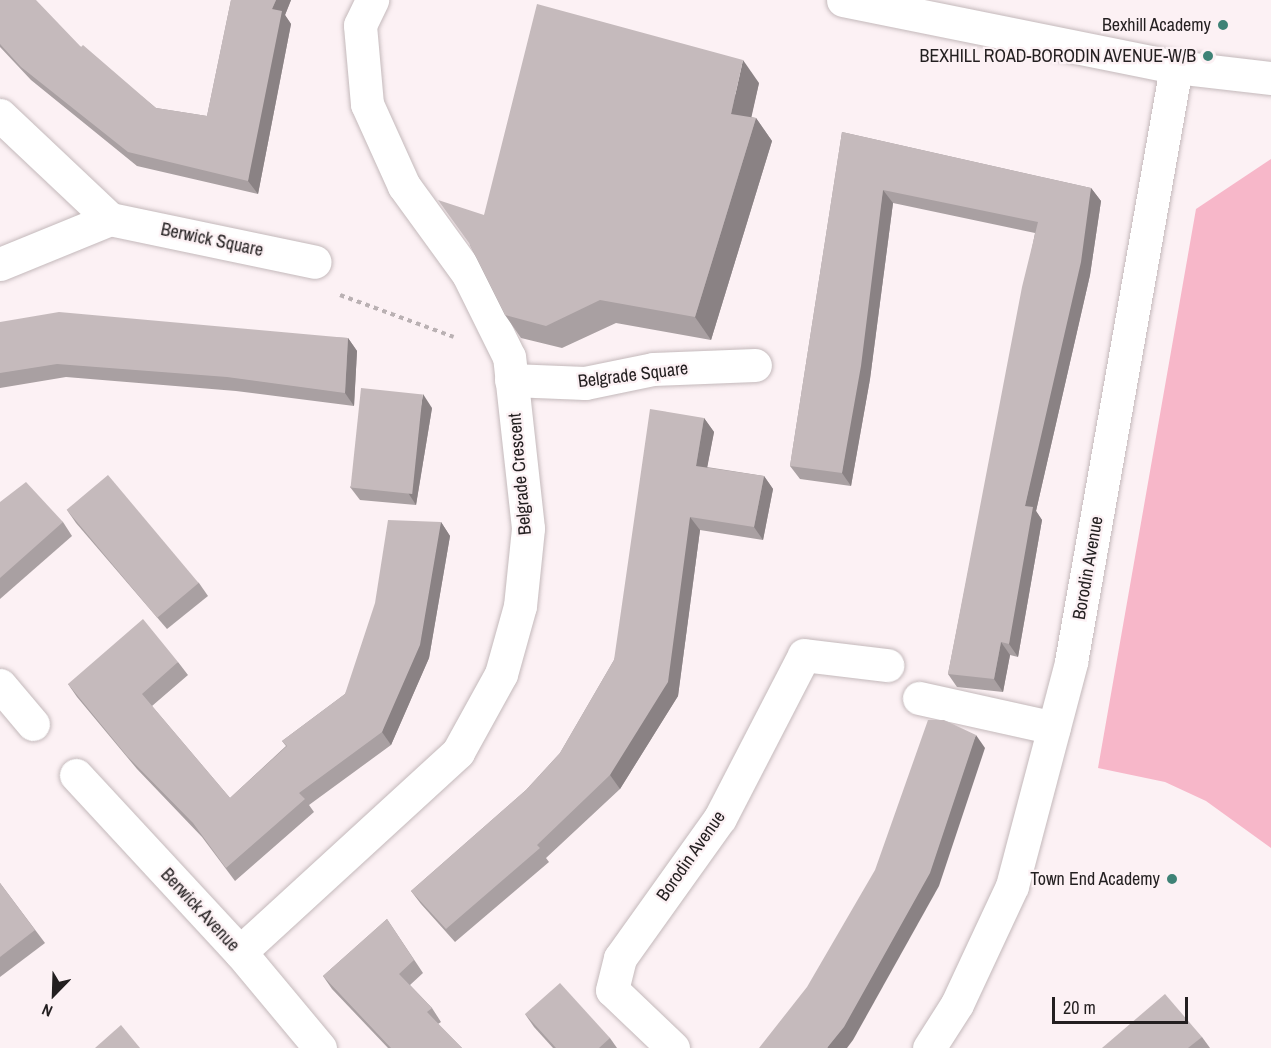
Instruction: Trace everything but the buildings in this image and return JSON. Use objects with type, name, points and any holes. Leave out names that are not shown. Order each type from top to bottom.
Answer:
[{"type":"street","name":"Belgrade Crescent","points":[[240,952],[458,752],[501,674],[520,606],[528,528],[510,369],[468,274],[404,186],[367,104],[360,25],[372,0]]},
{"type":"street","points":[[843,0],[1176,67],[1271,78]]},
{"type":"street","name":"Borodin Avenue","points":[[929,1048],[957,1004],[1012,886],[1071,662],[1176,67]]},
{"type":"street","points":[[0,115],[110,219],[0,264]]},
{"type":"street","name":"Berwick Square","points":[[110,219],[315,262]]},
{"type":"street","name":"Belgrade Square","points":[[510,369],[585,383],[653,369],[755,365]]},
{"type":"street","name":"Borodin Avenue","points":[[673,1048],[612,990],[620,958],[720,818],[804,655],[887,665]]},
{"type":"street","points":[[0,685],[33,724]]},
{"type":"street","points":[[919,698],[1054,728]]},
{"type":"street","name":"Berwick Avenue","points":[[76,775],[240,952],[320,1048]]},
{"type":"path","points":[[315,262],[333,292],[510,369]]},
{"type":"shaded area","points":[[1271,159],[1271,848],[1206,801],[1165,782],[1098,768],[1196,209]]},
{"type":"place","name":"Bexhill Academy","points":[[1223,25]]},
{"type":"place","name":"BEXHILL ROAD-BORODIN AVENUE-W/B","points":[[1208,56]]},
{"type":"place","name":"Town End Academy","points":[[1172,879]]}]
